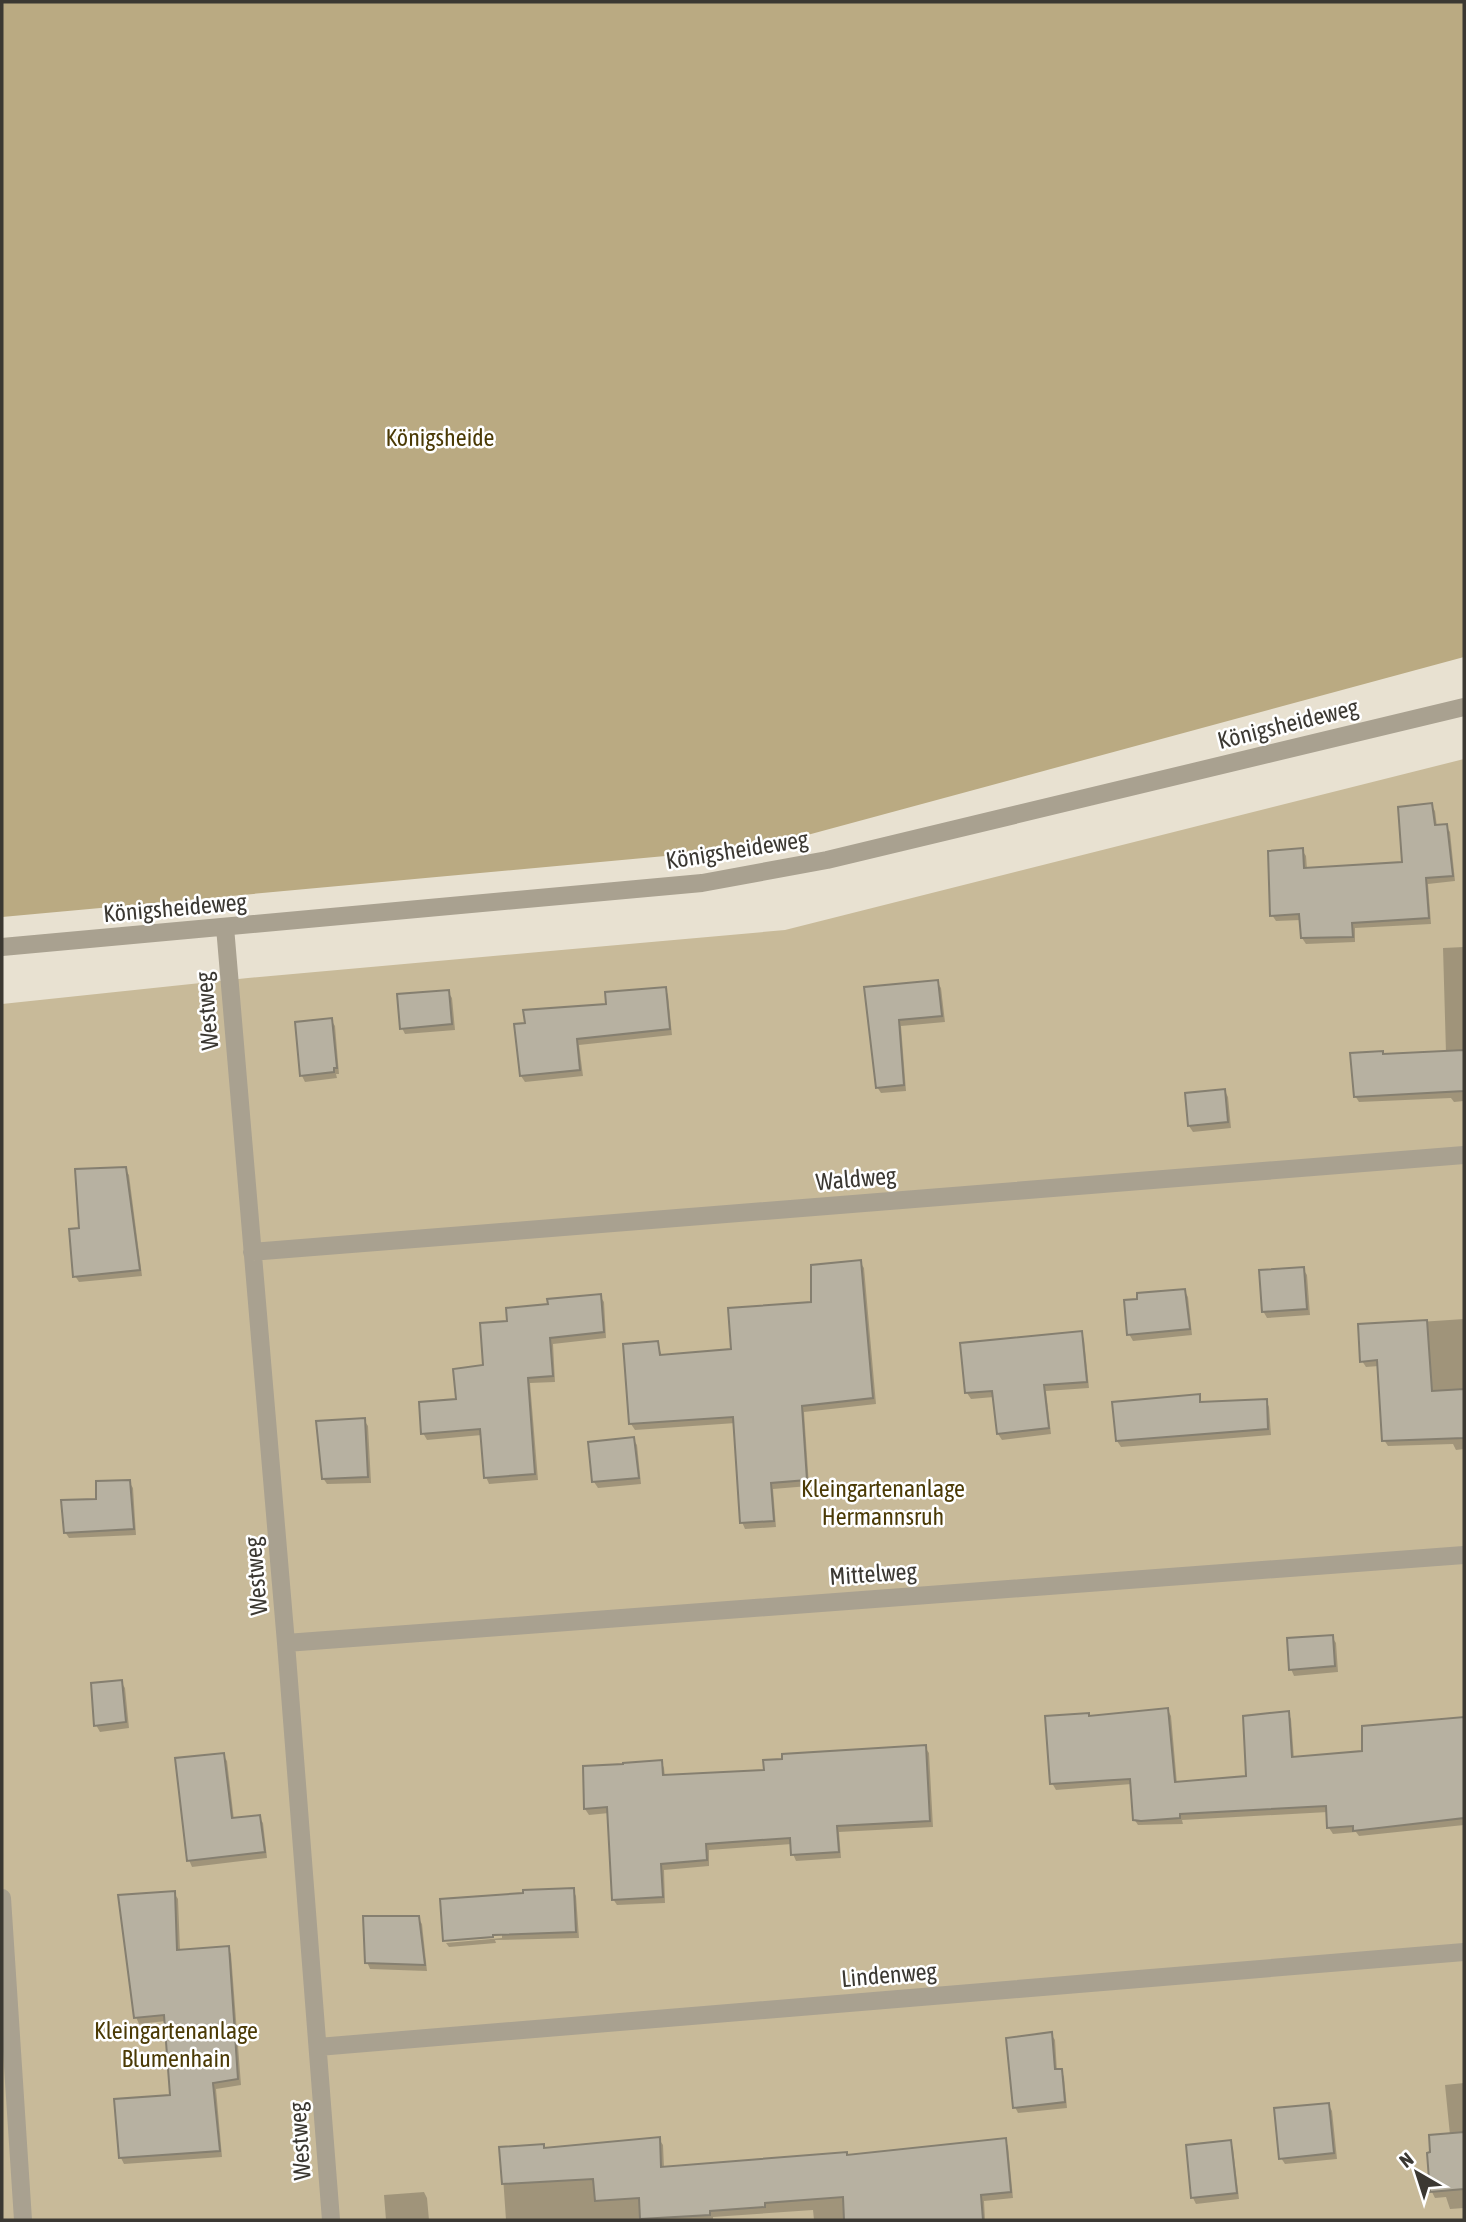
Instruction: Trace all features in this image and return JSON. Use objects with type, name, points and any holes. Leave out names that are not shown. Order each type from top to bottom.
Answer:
[{"type":"street","name":"Königsheideweg","points":[[2,947],[625,892],[760,874],[1464,706]]},
{"type":"street","name":"Westweg","points":[[225,927],[286,1643],[331,2220]]},
{"type":"street","name":"Waldweg","points":[[252,1252],[1464,1155]]},
{"type":"street","name":"Mittelweg","points":[[286,1643],[1464,1555]]},
{"type":"street","points":[[2,1898],[23,2220]]},
{"type":"street","name":"Lindenweg","points":[[318,2047],[1464,1951]]},
{"type":"green space","name":"Königsheide","points":[[2,2],[1464,2],[1464,657],[763,847],[2,917]]},
{"type":"green space","name":"Kleingartenanlage Hermannsruh","points":[[1464,759],[1464,2220],[2,2220],[2,1004],[248,978],[785,930]]},
{"type":"building","points":[[1432,803],[1435,825],[1447,824],[1453,876],[1426,878],[1429,918],[1352,923],[1353,937],[1301,938],[1299,914],[1270,916],[1268,851],[1303,848],[1304,868],[1402,862],[1398,807]]},
{"type":"building","points":[[938,980],[942,1016],[899,1020],[904,1085],[876,1088],[864,987]]},
{"type":"building","points":[[666,987],[670,1029],[577,1039],[580,1070],[520,1076],[514,1024],[525,1023],[523,1010],[606,1004],[605,992]]},
{"type":"building","points":[[449,990],[452,1024],[400,1029],[397,994]]},
{"type":"building","points":[[332,1018],[337,1068],[334,1068],[334,1072],[300,1076],[295,1022]]},
{"type":"building","points":[[1464,1050],[1464,1091],[1354,1097],[1350,1053]]},
{"type":"building","points":[[1225,1089],[1228,1122],[1188,1126],[1185,1093]]},
{"type":"building","points":[[126,1167],[140,1270],[73,1277],[69,1229],[79,1228],[75,1169]]},
{"type":"building","points":[[861,1260],[873,1398],[802,1406],[807,1480],[771,1483],[774,1521],[740,1523],[733,1417],[629,1424],[623,1344],[658,1341],[660,1355],[731,1349],[728,1308],[811,1302],[811,1265]]},
{"type":"building","points":[[1304,1267],[1307,1309],[1262,1312],[1259,1270]]},
{"type":"building","points":[[1185,1289],[1190,1329],[1127,1335],[1124,1300],[1137,1299],[1137,1293]]},
{"type":"building","points":[[601,1294],[604,1332],[550,1338],[553,1376],[528,1378],[535,1474],[484,1478],[480,1429],[421,1434],[419,1402],[456,1399],[453,1369],[483,1365],[480,1323],[507,1321],[506,1308],[548,1304],[547,1299]]},
{"type":"building","points":[[1427,1320],[1432,1391],[1464,1389],[1464,1438],[1382,1441],[1377,1360],[1360,1362],[1358,1324]]},
{"type":"building","points":[[1082,1331],[1087,1382],[1044,1385],[1049,1428],[997,1434],[992,1391],[965,1393],[960,1343]]},
{"type":"building","points":[[1200,1394],[1200,1402],[1267,1399],[1268,1429],[1116,1441],[1112,1402]]},
{"type":"building","points":[[365,1418],[368,1477],[322,1479],[316,1421]]},
{"type":"building","points":[[634,1437],[639,1478],[592,1482],[588,1442]]},
{"type":"building","points":[[130,1480],[134,1529],[64,1533],[61,1500],[96,1499],[96,1481]]},
{"type":"building","points":[[1333,1635],[1335,1666],[1289,1670],[1287,1638]]},
{"type":"building","points":[[122,1680],[126,1722],[94,1726],[91,1683]]},
{"type":"building","points":[[1168,1708],[1175,1782],[1246,1776],[1243,1716],[1289,1711],[1292,1757],[1362,1751],[1362,1726],[1464,1717],[1464,1818],[1353,1831],[1353,1826],[1327,1828],[1326,1806],[1180,1814],[1180,1818],[1141,1821],[1133,1820],[1130,1779],[1050,1784],[1045,1716],[1089,1713],[1089,1716]]},
{"type":"building","points":[[926,1745],[930,1821],[837,1826],[839,1852],[791,1855],[790,1838],[706,1844],[707,1860],[661,1864],[663,1897],[612,1900],[607,1807],[584,1809],[583,1766],[662,1760],[663,1775],[764,1770],[763,1760],[782,1759],[782,1754]]},
{"type":"building","points":[[224,1753],[232,1818],[260,1815],[265,1852],[187,1861],[175,1758]]},
{"type":"building","points":[[574,1888],[576,1932],[493,1935],[443,1941],[440,1899],[523,1893],[523,1890]]},
{"type":"building","points":[[175,1891],[177,1950],[229,1946],[238,2079],[213,2083],[220,2151],[119,2158],[114,2099],[170,2095],[164,2015],[134,2018],[118,1895]]},
{"type":"building","points":[[363,1916],[419,1916],[425,1965],[365,1963]]},
{"type":"building","points":[[1052,2032],[1055,2069],[1062,2069],[1065,2102],[1013,2108],[1006,2038]]},
{"type":"building","points":[[1329,2103],[1334,2153],[1279,2159],[1274,2108]]},
{"type":"building","points":[[1464,2132],[1464,2189],[1430,2192],[1427,2153],[1430,2152],[1429,2135]]},
{"type":"building","points":[[660,2137],[661,2167],[847,2152],[847,2155],[1006,2138],[1011,2192],[981,2195],[983,2220],[844,2220],[843,2197],[765,2203],[765,2207],[710,2211],[710,2215],[640,2219],[639,2198],[595,2201],[593,2179],[502,2184],[499,2147],[544,2144],[544,2148]]},
{"type":"building","points":[[1231,2140],[1237,2193],[1191,2198],[1186,2145]]},
{"type":"park label","name":"Kleingartenanlage Blumenhain","points":[[176,2045]]}]
